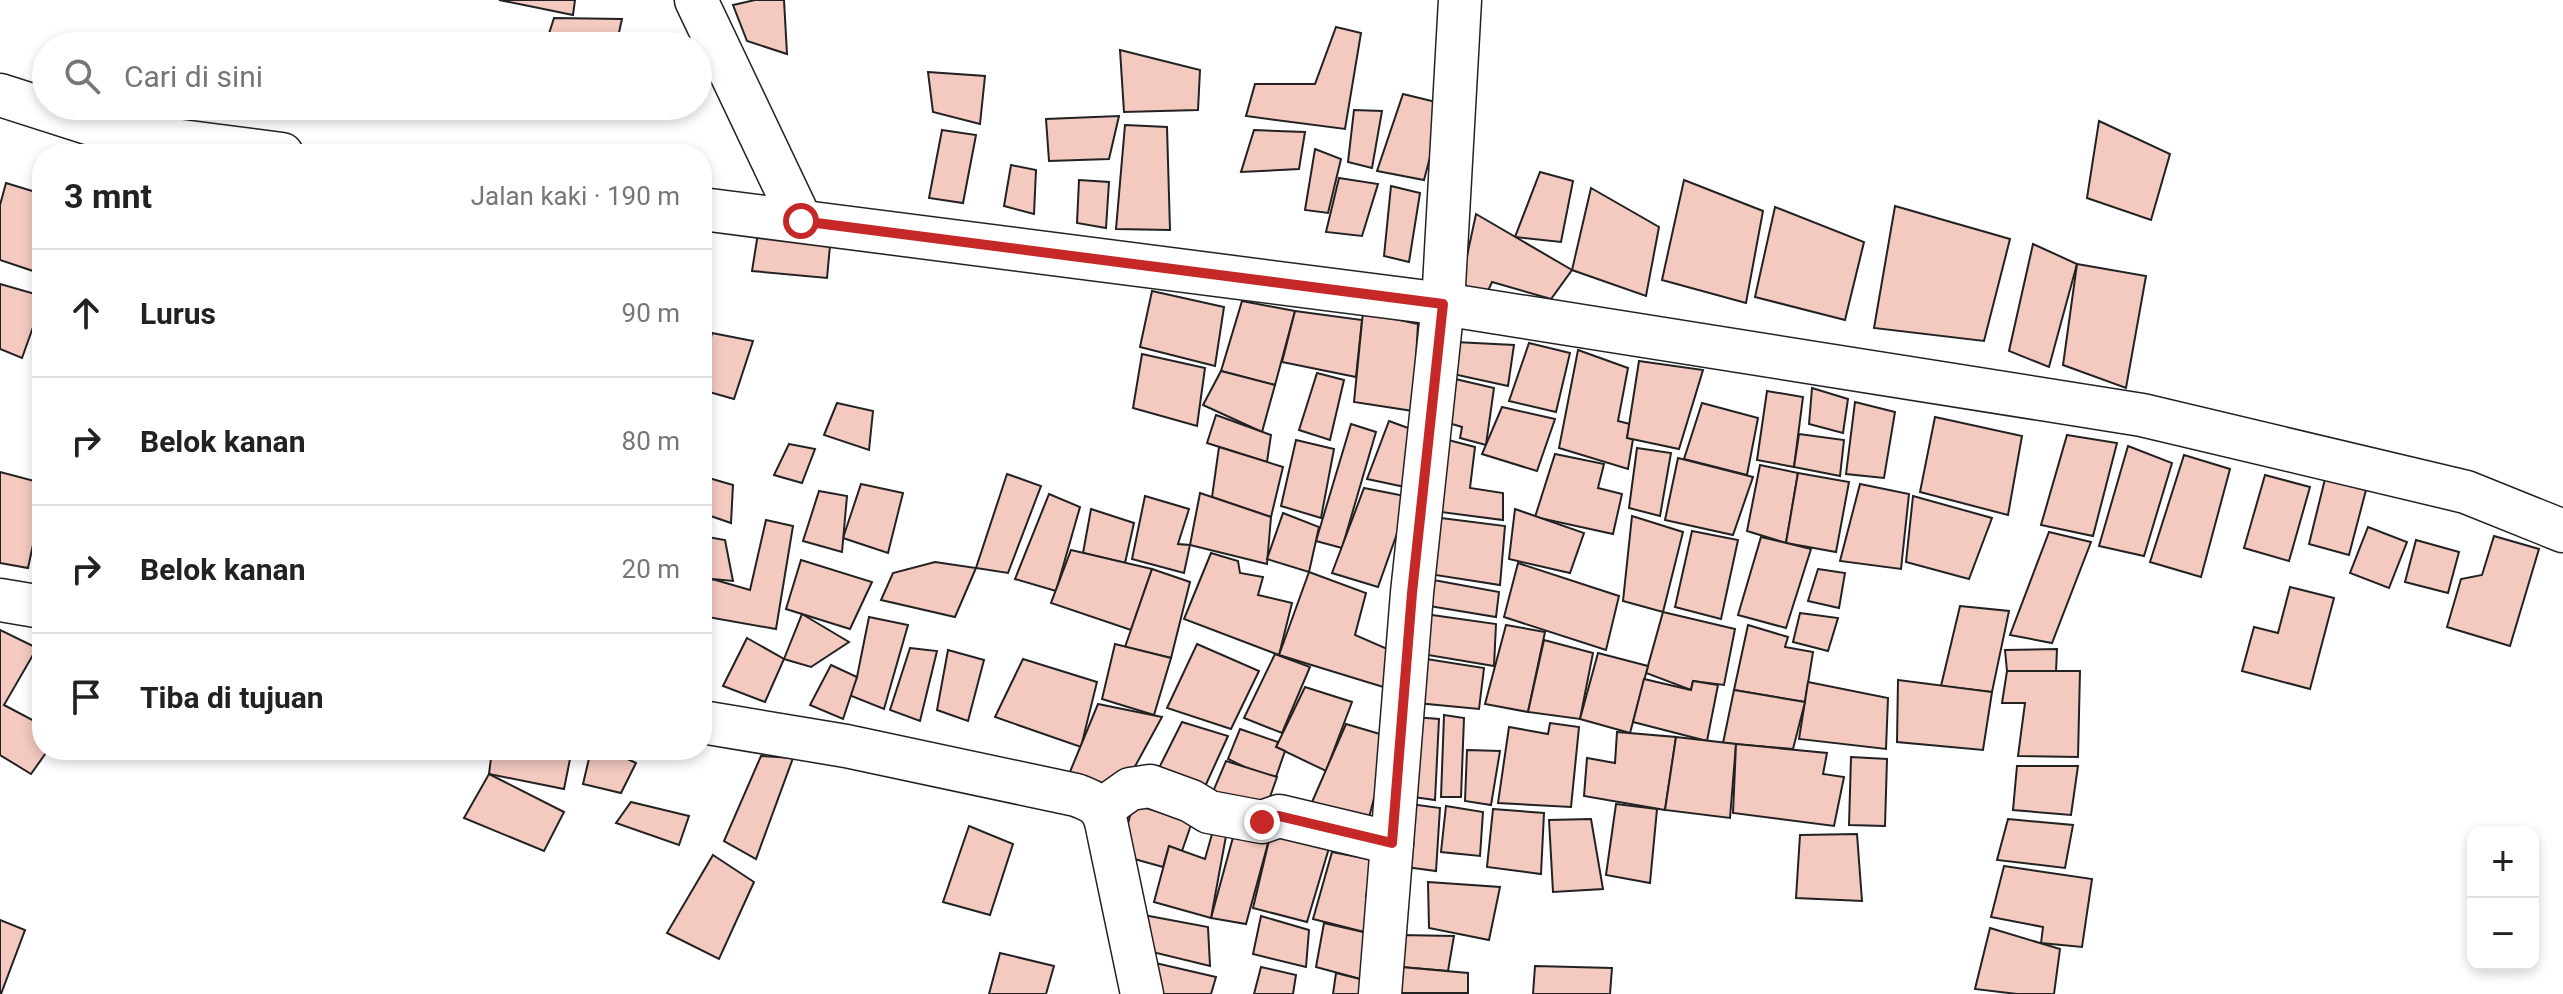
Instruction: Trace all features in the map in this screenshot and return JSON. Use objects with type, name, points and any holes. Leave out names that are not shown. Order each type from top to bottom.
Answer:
[{"type":"street","points":[[696,0],[711,32]]},
{"type":"street","points":[[1380,994],[1412,593],[1443,304],[1460,0]]},
{"type":"street","points":[[712,34],[801,221]]},
{"type":"street","points":[[0,95],[32,105]]},
{"type":"street","points":[[78,120],[119,133],[204,144]]},
{"type":"street","points":[[712,210],[1443,304],[2142,415],[2466,492],[2563,531]]},
{"type":"street","points":[[0,600],[32,605]]},
{"type":"street","points":[[712,724],[846,746],[1093,801],[1102,809],[1142,994]]},
{"type":"street","points":[[1102,809],[1130,789],[1150,786],[1191,801],[1209,812],[1262,822],[1279,816],[1392,843]]},
{"type":"building","points":[[499,0],[575,0],[573,15]]},
{"type":"building","points":[[755,0],[784,0],[787,54],[747,41],[733,5]]},
{"type":"building","points":[[554,18],[622,19],[619,32],[550,32]]},
{"type":"building","points":[[1336,27],[1361,33],[1345,129],[1246,116],[1255,84],[1315,84]]},
{"type":"building","points":[[1120,50],[1200,70],[1198,110],[1124,112]]},
{"type":"building","points":[[928,72],[985,76],[980,124],[933,112]]},
{"type":"building","points":[[1403,94],[1444,104],[1424,180],[1377,171]]},
{"type":"building","points":[[1354,110],[1382,111],[1372,168],[1348,162]]},
{"type":"building","points":[[1119,116],[1109,159],[1049,161],[1046,119]]},
{"type":"building","points":[[2099,121],[2170,154],[2151,220],[2087,198]]},
{"type":"building","points":[[1125,125],[1167,127],[1170,230],[1116,229]]},
{"type":"building","points":[[942,130],[976,135],[963,203],[929,198]]},
{"type":"building","points":[[1254,130],[1305,132],[1299,169],[1241,172]]},
{"type":"building","points":[[1315,149],[1341,159],[1328,213],[1305,210]]},
{"type":"building","points":[[1011,165],[1036,170],[1034,214],[1004,206]]},
{"type":"building","points":[[1540,172],[1573,181],[1561,242],[1515,237]]},
{"type":"building","points":[[1339,178],[1378,184],[1362,236],[1326,232]]},
{"type":"building","points":[[1079,180],[1109,182],[1106,228],[1077,223]]},
{"type":"building","points":[[1684,180],[1763,211],[1746,303],[1662,280]]},
{"type":"building","points":[[6,183],[32,191],[32,271],[0,260],[0,205]]},
{"type":"building","points":[[1391,186],[1420,193],[1409,262],[1384,256]]},
{"type":"building","points":[[1591,188],[1659,227],[1646,296],[1572,270]]},
{"type":"building","points":[[1895,206],[2010,239],[1984,341],[1874,328]]},
{"type":"building","points":[[1775,207],[1864,242],[1845,320],[1755,297]]},
{"type":"building","points":[[1476,214],[1572,270],[1551,299],[1492,282],[1484,300],[1461,284]]},
{"type":"building","points":[[759,227],[831,235],[827,278],[752,271]]},
{"type":"building","points":[[2033,244],[2077,264],[2049,367],[2009,351]]},
{"type":"building","points":[[2077,264],[2146,276],[2126,388],[2063,365]]},
{"type":"building","points":[[0,284],[32,293],[32,330],[22,358],[0,349]]},
{"type":"building","points":[[1152,291],[1224,307],[1215,366],[1140,347]]},
{"type":"building","points":[[1242,301],[1295,311],[1275,385],[1221,371]]},
{"type":"building","points":[[1295,311],[1362,320],[1356,377],[1282,362]]},
{"type":"building","points":[[1363,312],[1418,324],[1413,411],[1354,402]]},
{"type":"building","points":[[712,333],[753,341],[734,399],[712,393]]},
{"type":"building","points":[[1455,342],[1514,345],[1508,386],[1453,374]]},
{"type":"building","points":[[1529,343],[1570,353],[1556,412],[1509,401]]},
{"type":"building","points":[[1578,350],[1628,368],[1618,421],[1630,424],[1627,438],[1633,439],[1628,469],[1559,448]]},
{"type":"building","points":[[1142,354],[1205,368],[1197,426],[1133,408]]},
{"type":"building","points":[[1639,361],[1703,370],[1679,449],[1627,438]]},
{"type":"building","points":[[1221,371],[1275,385],[1262,432],[1203,405]]},
{"type":"building","points":[[1317,373],[1344,380],[1330,440],[1299,430]]},
{"type":"building","points":[[1451,378],[1494,388],[1486,445],[1460,438],[1462,427],[1442,421]]},
{"type":"building","points":[[1812,388],[1848,399],[1843,433],[1809,424]]},
{"type":"building","points":[[1767,391],[1803,397],[1794,467],[1757,460]]},
{"type":"building","points":[[1855,402],[1895,412],[1884,478],[1846,474]]},
{"type":"building","points":[[837,403],[873,411],[869,450],[824,435]]},
{"type":"building","points":[[1702,403],[1758,418],[1747,475],[1684,459]]},
{"type":"building","points":[[1502,407],[1555,419],[1537,471],[1482,454]]},
{"type":"building","points":[[1216,415],[1271,435],[1267,462],[1207,443]]},
{"type":"building","points":[[1935,417],[2022,436],[2008,515],[1920,492]]},
{"type":"building","points":[[1389,421],[1419,432],[1405,487],[1367,479]]},
{"type":"building","points":[[1351,424],[1376,432],[1342,548],[1316,541]]},
{"type":"building","points":[[1799,434],[1844,440],[1840,476],[1794,467]]},
{"type":"building","points":[[2067,435],[2117,443],[2093,536],[2041,525]]},
{"type":"building","points":[[1437,437],[1475,447],[1470,488],[1503,493],[1503,520],[1433,511]]},
{"type":"building","points":[[1296,440],[1334,449],[1321,518],[1281,506]]},
{"type":"building","points":[[789,444],[815,449],[802,483],[774,475]]},
{"type":"building","points":[[2128,446],[2172,463],[2144,556],[2099,546]]},
{"type":"building","points":[[1219,447],[1283,467],[1271,517],[1212,497]]},
{"type":"building","points":[[1637,448],[1671,453],[1660,516],[1629,508]]},
{"type":"building","points":[[1555,454],[1604,464],[1598,488],[1622,494],[1613,534],[1535,517]]},
{"type":"building","points":[[2184,455],[2230,469],[2201,577],[2150,562]]},
{"type":"building","points":[[1678,458],[1753,477],[1733,535],[1665,520]]},
{"type":"building","points":[[1760,465],[1798,473],[1786,543],[1747,531]]},
{"type":"building","points":[[0,472],[32,480],[32,549],[28,568],[0,563]]},
{"type":"building","points":[[1798,473],[1849,482],[1836,552],[1786,543]]},
{"type":"building","points":[[1007,474],[1041,486],[1008,573],[976,568]]},
{"type":"building","points":[[2265,475],[2310,487],[2289,561],[2244,548]]},
{"type":"building","points":[[712,479],[733,485],[731,523],[712,516]]},
{"type":"building","points":[[2325,479],[2366,490],[2349,555],[2309,544]]},
{"type":"building","points":[[861,484],[903,493],[888,553],[843,538]]},
{"type":"building","points":[[1860,484],[1909,494],[1901,569],[1840,561]]},
{"type":"building","points":[[1364,488],[1410,497],[1378,587],[1332,573]]},
{"type":"building","points":[[819,491],[847,496],[842,552],[803,541]]},
{"type":"building","points":[[1200,493],[1271,517],[1267,564],[1190,545]]},
{"type":"building","points":[[1049,494],[1080,507],[1056,591],[1015,579]]},
{"type":"building","points":[[1145,496],[1189,509],[1178,544],[1190,545],[1184,573],[1132,559]]},
{"type":"building","points":[[1913,496],[1992,518],[1969,579],[1906,562]]},
{"type":"building","points":[[1091,509],[1134,523],[1125,563],[1083,553]]},
{"type":"building","points":[[1515,509],[1584,533],[1570,573],[1509,559]]},
{"type":"building","points":[[1283,513],[1319,527],[1309,572],[1267,559]]},
{"type":"building","points":[[1632,516],[1683,532],[1663,612],[1623,601]]},
{"type":"building","points":[[1433,517],[1505,526],[1500,585],[1429,574]]},
{"type":"building","points":[[766,520],[793,526],[776,629],[712,618],[712,579],[750,590]]},
{"type":"building","points":[[2368,527],[2407,542],[2389,588],[2350,573]]},
{"type":"building","points":[[1692,531],[1738,540],[1721,619],[1675,607]]},
{"type":"building","points":[[2049,532],[2091,542],[2052,643],[2010,635]]},
{"type":"building","points":[[2494,536],[2539,549],[2510,646],[2447,627],[2461,579],[2482,575]]},
{"type":"building","points":[[1761,537],[1811,549],[1786,628],[1738,615]]},
{"type":"building","points":[[712,538],[725,540],[733,581],[712,579]]},
{"type":"building","points":[[2416,540],[2459,552],[2448,593],[2405,582]]},
{"type":"building","points":[[1071,550],[1152,569],[1131,630],[1051,603]]},
{"type":"building","points":[[1211,553],[1238,561],[1240,573],[1263,577],[1258,595],[1292,603],[1279,655],[1184,619]]},
{"type":"building","points":[[801,560],[872,582],[850,629],[786,609]]},
{"type":"building","points":[[935,562],[976,568],[955,617],[881,600],[893,573]]},
{"type":"building","points":[[1518,563],[1619,596],[1606,650],[1504,617]]},
{"type":"building","points":[[1152,569],[1190,582],[1171,658],[1125,647]]},
{"type":"building","points":[[1818,569],[1845,573],[1839,608],[1808,601]]},
{"type":"building","points":[[1309,572],[1366,593],[1355,635],[1399,654],[1393,690],[1279,655]]},
{"type":"building","points":[[1428,579],[1499,592],[1496,617],[1423,605]]},
{"type":"building","points":[[2290,587],[2334,598],[2310,689],[2242,671],[2254,627],[2278,633]]},
{"type":"building","points":[[1960,606],[2009,611],[1992,692],[1941,686]]},
{"type":"building","points":[[1663,612],[1735,629],[1724,685],[1693,681],[1691,690],[1646,673]]},
{"type":"building","points":[[1800,613],[1838,618],[1828,651],[1793,642]]},
{"type":"building","points":[[802,614],[849,642],[811,667],[784,659]]},
{"type":"building","points":[[1425,614],[1496,624],[1494,666],[1422,654]]},
{"type":"building","points":[[869,617],[908,625],[884,709],[849,695],[857,677]]},
{"type":"building","points":[[1506,625],[1545,632],[1528,712],[1485,704]]},
{"type":"building","points":[[1748,625],[1788,637],[1785,647],[1813,652],[1805,702],[1734,690]]},
{"type":"building","points":[[0,630],[32,646],[32,657],[4,705],[32,720],[32,760],[41,760],[31,774],[0,755]]},
{"type":"building","points":[[747,638],[784,659],[765,702],[723,686]]},
{"type":"building","points":[[1544,640],[1593,653],[1580,719],[1528,712]]},
{"type":"building","points":[[1115,644],[1171,658],[1154,715],[1102,699]]},
{"type":"building","points":[[1197,644],[1259,671],[1231,729],[1167,708]]},
{"type":"building","points":[[910,648],[937,651],[920,721],[890,710]]},
{"type":"building","points":[[2057,649],[2056,672],[2007,671],[2005,650]]},
{"type":"building","points":[[948,650],[984,660],[968,721],[937,710]]},
{"type":"building","points":[[1598,653],[1648,666],[1630,733],[1580,719]]},
{"type":"building","points":[[1275,654],[1310,667],[1282,733],[1244,718]]},
{"type":"building","points":[[1420,658],[1484,668],[1479,709],[1417,703]]},
{"type":"building","points":[[1023,659],[1097,682],[1081,747],[995,717]]},
{"type":"building","points":[[831,665],[857,677],[843,719],[810,705]]},
{"type":"building","points":[[2007,671],[2080,671],[2078,757],[2018,756],[2025,703],[2002,703]]},
{"type":"building","points":[[1644,679],[1691,690],[1693,681],[1718,685],[1707,741],[1633,722]]},
{"type":"building","points":[[1898,680],[1992,692],[1983,750],[1897,742]]},
{"type":"building","points":[[1808,682],[1888,698],[1886,749],[1799,739]]},
{"type":"building","points":[[1305,687],[1352,702],[1326,771],[1276,747]]},
{"type":"building","points":[[1734,690],[1805,702],[1793,749],[1723,743]]},
{"type":"building","points":[[1098,704],[1162,717],[1121,792],[1067,779]]},
{"type":"building","points":[[1444,715],[1464,718],[1461,797],[1441,797]]},
{"type":"building","points":[[1414,717],[1439,719],[1435,800],[1406,796]]},
{"type":"building","points":[[1182,722],[1228,736],[1203,791],[1155,776]]},
{"type":"building","points":[[1550,723],[1579,727],[1571,807],[1498,803],[1509,727],[1548,734]]},
{"type":"building","points":[[1346,724],[1390,737],[1366,829],[1309,809]]},
{"type":"building","points":[[1240,729],[1278,742],[1276,747],[1285,751],[1276,777],[1253,771],[1228,759]]},
{"type":"building","points":[[1617,732],[1676,737],[1665,810],[1584,796],[1587,758],[1615,763]]},
{"type":"building","points":[[1676,737],[1736,744],[1730,818],[1665,810]]},
{"type":"building","points":[[1736,744],[1827,753],[1823,774],[1844,777],[1834,826],[1733,813]]},
{"type":"building","points":[[1467,750],[1500,751],[1491,805],[1465,801]]},
{"type":"building","points":[[761,756],[793,758],[756,859],[724,841]]},
{"type":"building","points":[[1851,757],[1887,759],[1885,826],[1849,825]]},
{"type":"building","points":[[491,760],[570,760],[564,789],[489,774]]},
{"type":"building","points":[[589,760],[630,760],[636,763],[621,793],[583,784]]},
{"type":"building","points":[[1226,761],[1277,777],[1263,817],[1209,801]]},
{"type":"building","points":[[2017,766],[2078,766],[2071,815],[2013,810]]},
{"type":"building","points":[[489,774],[564,812],[544,851],[464,818]]},
{"type":"building","points":[[631,802],[689,816],[679,845],[616,823]]},
{"type":"building","points":[[1403,803],[1440,808],[1436,871],[1398,866]]},
{"type":"building","points":[[1133,804],[1192,822],[1182,851],[1169,846],[1163,867],[1120,855]]},
{"type":"building","points":[[1616,804],[1657,809],[1650,883],[1606,875]]},
{"type":"building","points":[[1446,806],[1483,812],[1480,856],[1441,852]]},
{"type":"building","points":[[1493,809],[1544,813],[1541,874],[1487,867]]},
{"type":"building","points":[[1591,819],[1603,889],[1553,892],[1549,820]]},
{"type":"building","points":[[2008,819],[2073,825],[2065,868],[1997,860]]},
{"type":"building","points":[[969,826],[1013,844],[990,915],[943,902]]},
{"type":"building","points":[[1235,830],[1270,836],[1246,924],[1211,918]]},
{"type":"building","points":[[1212,834],[1226,836],[1211,918],[1154,902],[1169,846],[1205,859]]},
{"type":"building","points":[[1857,834],[1862,901],[1796,898],[1800,835]]},
{"type":"building","points":[[1270,836],[1329,848],[1307,922],[1253,908]]},
{"type":"building","points":[[1332,852],[1374,860],[1366,896],[1381,899],[1376,935],[1313,919]]},
{"type":"building","points":[[713,855],[754,882],[719,959],[667,933]]},
{"type":"building","points":[[2004,866],[2092,879],[2082,947],[2041,943],[2043,927],[1991,917]]},
{"type":"building","points":[[1428,882],[1500,887],[1489,940],[1429,928]]},
{"type":"building","points":[[1133,913],[1208,927],[1210,966],[1140,949]]},
{"type":"building","points":[[1261,916],[1309,930],[1306,967],[1253,954]]},
{"type":"building","points":[[0,920],[25,930],[1,994],[0,994]]},
{"type":"building","points":[[1324,923],[1376,935],[1375,983],[1316,967]]},
{"type":"building","points":[[1990,928],[2060,949],[2054,994],[1975,989]]},
{"type":"building","points":[[1400,935],[1454,936],[1448,971],[1401,967]]},
{"type":"building","points":[[1000,953],[1054,966],[1046,994],[989,994]]},
{"type":"building","points":[[1151,962],[1216,977],[1211,994],[1150,994]]},
{"type":"building","points":[[1535,966],[1612,968],[1610,994],[1533,994]]},
{"type":"building","points":[[1261,967],[1296,975],[1293,994],[1254,994]]},
{"type":"building","points":[[1401,967],[1468,973],[1468,993],[1389,993]]},
{"type":"building","points":[[1336,973],[1368,981],[1367,994],[1333,994]]},
{"type":"route","points":[[801,221],[1443,304],[1412,593],[1392,843],[1279,816],[1262,822]]}]
